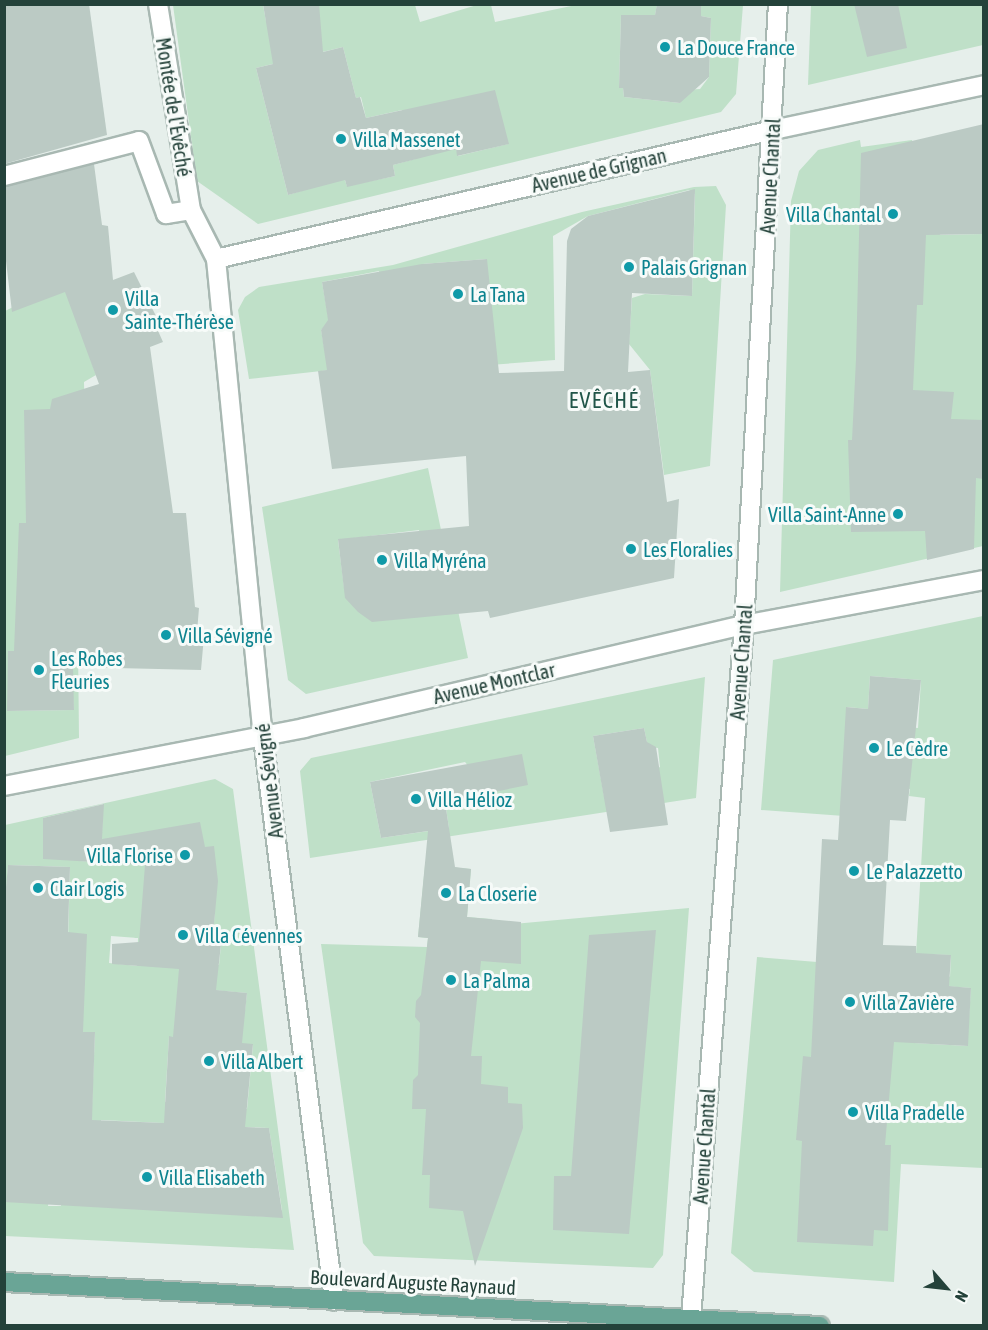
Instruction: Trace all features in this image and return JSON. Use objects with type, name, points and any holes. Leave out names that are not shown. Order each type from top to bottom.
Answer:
[{"type":"main road","name":"Boulevard Auguste Raynaud","points":[[4,1282],[820,1326]]},
{"type":"street","name":"Montée de l'Évêché","points":[[158,4],[191,210],[216,259]]},
{"type":"street","name":"Avenue Chantal","points":[[691,1318],[744,625],[773,130],[778,4]]},
{"type":"street","name":"Avenue de Grignan","points":[[216,259],[773,130],[984,85]]},
{"type":"street","points":[[4,176],[139,141],[166,214],[191,210]]},
{"type":"street","name":"Avenue Sévigné","points":[[216,259],[263,736],[334,1301]]},
{"type":"street","name":"Avenue Montclar","points":[[4,786],[263,736],[744,625],[984,580]]},
{"type":"green space","points":[[173,5],[263,5],[266,21],[319,5],[415,5],[420,22],[477,5],[491,5],[495,22],[576,5],[657,5],[655,15],[621,15],[619,88],[623,88],[624,97],[680,103],[685,90],[700,89],[709,77],[711,18],[701,16],[701,5],[743,5],[736,94],[721,112],[258,224],[197,181]],"holes":[[[343,47],[356,98],[361,97],[366,118],[402,110],[415,159],[393,165],[395,176],[347,186],[344,178],[288,195],[256,68]],[[444,102],[508,144],[458,156]]]},
{"type":"green space","points":[[811,5],[983,5],[983,45],[808,85]]},
{"type":"green space","points":[[860,140],[861,147],[912,140],[916,166],[940,235],[983,234],[983,546],[780,592],[791,201],[799,171],[818,150]]},
{"type":"green space","points":[[716,186],[726,205],[710,466],[664,475],[650,370],[629,344],[632,298],[645,294],[692,296],[695,194],[689,190],[588,216],[553,236],[555,360],[409,371],[402,362],[249,379],[238,310],[245,297],[259,287],[393,265],[582,212],[694,187]],"holes":[[[487,259],[428,328],[422,264]],[[379,271],[385,311],[325,352],[321,330],[329,322],[322,282]]]},
{"type":"green space","points":[[64,282],[96,375],[84,382],[87,514],[78,644],[79,738],[5,756],[5,311]],"holes":[[[69,651],[74,710],[8,711],[8,652]]]},
{"type":"green space","points":[[428,468],[468,658],[306,694],[288,680],[262,507]],"holes":[[[419,530],[427,583],[344,587],[338,540]]]},
{"type":"green space","points":[[983,616],[983,1168],[901,1164],[894,1282],[754,1272],[731,1253],[757,957],[817,962],[916,954],[925,798],[909,796],[910,789],[904,788],[905,727],[918,728],[921,680],[870,676],[868,709],[847,707],[899,820],[761,810],[773,660]],"holes":[[[917,954],[951,955],[950,977]],[[917,984],[971,988],[967,1046],[914,1043]]]},
{"type":"green space","points":[[705,677],[696,798],[310,858],[300,771],[311,758]],"holes":[[[644,728],[648,747],[658,748],[660,767],[604,796],[593,736]],[[465,762],[470,768],[474,796],[445,802],[449,828],[381,838],[370,782]]]},
{"type":"green space","points":[[215,779],[233,789],[294,1250],[5,1236],[5,1202],[49,1199],[48,1206],[61,1206],[70,867],[8,865],[5,909],[5,825]],"holes":[[[103,804],[101,862],[79,861],[78,853],[43,848],[43,818]],[[215,910],[213,935],[222,935],[219,965],[152,962]],[[111,936],[138,938],[137,966],[109,963]],[[178,987],[247,993],[245,1010]],[[87,1032],[95,1032],[92,1104],[84,1048]],[[169,1037],[253,1045],[247,1109],[165,1102]],[[101,1120],[269,1128],[282,1210],[274,1217],[98,1205]]]},
{"type":"green space","points":[[425,865],[471,869],[467,917],[492,919],[492,926],[689,908],[663,1255],[653,1268],[374,1256],[363,1243],[321,944],[427,947],[428,938],[418,937]]},
{"type":"building","points":[[4,4],[89,4],[107,135],[4,164]]},
{"type":"building","name":"Villa Massenet","points":[[263,4],[319,4],[323,52],[343,47],[356,98],[360,97],[366,118],[495,90],[509,144],[457,156],[456,149],[393,165],[395,176],[347,187],[345,180],[288,195],[256,68],[273,64]]},
{"type":"building","name":"La Douce France","points":[[657,4],[701,4],[701,16],[711,18],[709,77],[680,103],[624,97],[623,88],[619,88],[621,15],[655,15]]},
{"type":"building","points":[[854,4],[898,4],[907,48],[867,57]]},
{"type":"building","points":[[984,124],[984,234],[926,235],[923,305],[917,305],[913,390],[954,392],[951,419],[984,420],[984,479],[976,478],[974,549],[927,560],[925,531],[851,532],[848,440],[852,440],[856,359],[861,153]]},
{"type":"building","points":[[94,164],[102,225],[108,226],[113,280],[134,272],[159,322],[155,324],[163,342],[150,347],[173,513],[186,513],[195,607],[199,608],[197,632],[204,636],[201,670],[73,667],[74,710],[7,711],[8,651],[14,651],[19,523],[26,523],[24,410],[50,409],[52,399],[99,384],[65,292],[12,312],[4,244],[4,187]]},
{"type":"building","points":[[695,189],[692,296],[632,293],[628,372],[650,370],[667,502],[679,499],[674,578],[490,618],[488,611],[372,622],[358,612],[345,598],[338,539],[469,526],[466,456],[332,469],[318,371],[327,370],[321,330],[328,320],[322,282],[422,264],[487,259],[499,373],[564,371],[567,241],[571,229],[588,216]]},
{"type":"building","points":[[870,676],[921,680],[906,821],[890,820],[883,945],[916,946],[916,953],[951,955],[949,986],[971,988],[968,1046],[894,1042],[885,1145],[891,1145],[888,1231],[874,1230],[873,1246],[797,1242],[802,1141],[796,1140],[803,1056],[811,1057],[822,839],[838,840],[846,707],[868,709]]},
{"type":"building","points":[[644,728],[647,742],[656,747],[668,825],[610,832],[593,736]]},
{"type":"building","points":[[522,754],[528,785],[445,802],[455,867],[471,869],[467,917],[521,922],[521,964],[481,961],[471,1056],[482,1056],[481,1084],[508,1087],[508,1103],[522,1104],[523,1128],[475,1266],[463,1211],[429,1208],[430,1175],[422,1175],[426,1109],[412,1109],[413,1080],[418,1075],[420,1023],[415,1017],[416,1001],[421,995],[428,938],[418,937],[428,831],[381,838],[370,782]]},
{"type":"building","points":[[104,804],[102,839],[200,822],[205,847],[214,846],[218,881],[213,935],[222,935],[216,990],[247,993],[242,1043],[253,1044],[245,1127],[269,1128],[283,1218],[4,1202],[4,909],[8,865],[70,867],[68,932],[87,934],[83,1032],[95,1032],[92,1120],[164,1123],[169,1036],[173,1037],[179,969],[112,964],[112,944],[139,942],[145,865],[43,859],[43,818]]},
{"type":"building","points":[[656,930],[629,1234],[553,1230],[554,1176],[571,1176],[589,935]]},
{"type":"place","name":"La Douce France","points":[[665,47]]},
{"type":"place","name":"Villa Massenet","points":[[341,139]]},
{"type":"place","name":"Villa Chantal","points":[[893,214]]},
{"type":"place","name":"Palais Grignan","points":[[629,267]]},
{"type":"place","name":"La Tana","points":[[458,294]]},
{"type":"place","name":"Villa Sainte-Thérèse","points":[[113,310]]},
{"type":"place","name":"Villa Saint-Anne","points":[[898,514]]},
{"type":"place","name":"Les Floralies","points":[[631,549]]},
{"type":"place","name":"Villa Myréna","points":[[382,560]]},
{"type":"place","name":"Villa Sévigné","points":[[166,635]]},
{"type":"place","name":"Les Robes Fleuries","points":[[39,670]]},
{"type":"place","name":"Le Cèdre","points":[[874,748]]},
{"type":"place","name":"Villa Hélioz","points":[[416,799]]},
{"type":"place","name":"Villa Florise","points":[[185,855]]},
{"type":"place","name":"Le Palazzetto","points":[[854,871]]},
{"type":"place","name":"Clair Logis","points":[[38,888]]},
{"type":"place","name":"La Closerie","points":[[446,893]]},
{"type":"place","name":"Villa Cévennes","points":[[183,935]]},
{"type":"place","name":"La Palma","points":[[451,980]]},
{"type":"place","name":"Villa Zavière","points":[[850,1002]]},
{"type":"place","name":"Villa Albert","points":[[209,1061]]},
{"type":"place","name":"Villa Pradelle","points":[[853,1112]]},
{"type":"place","name":"Villa Elisabeth","points":[[147,1177]]},
{"type":"district","name":"EVÊCHÉ","points":[[604,401]]}]
